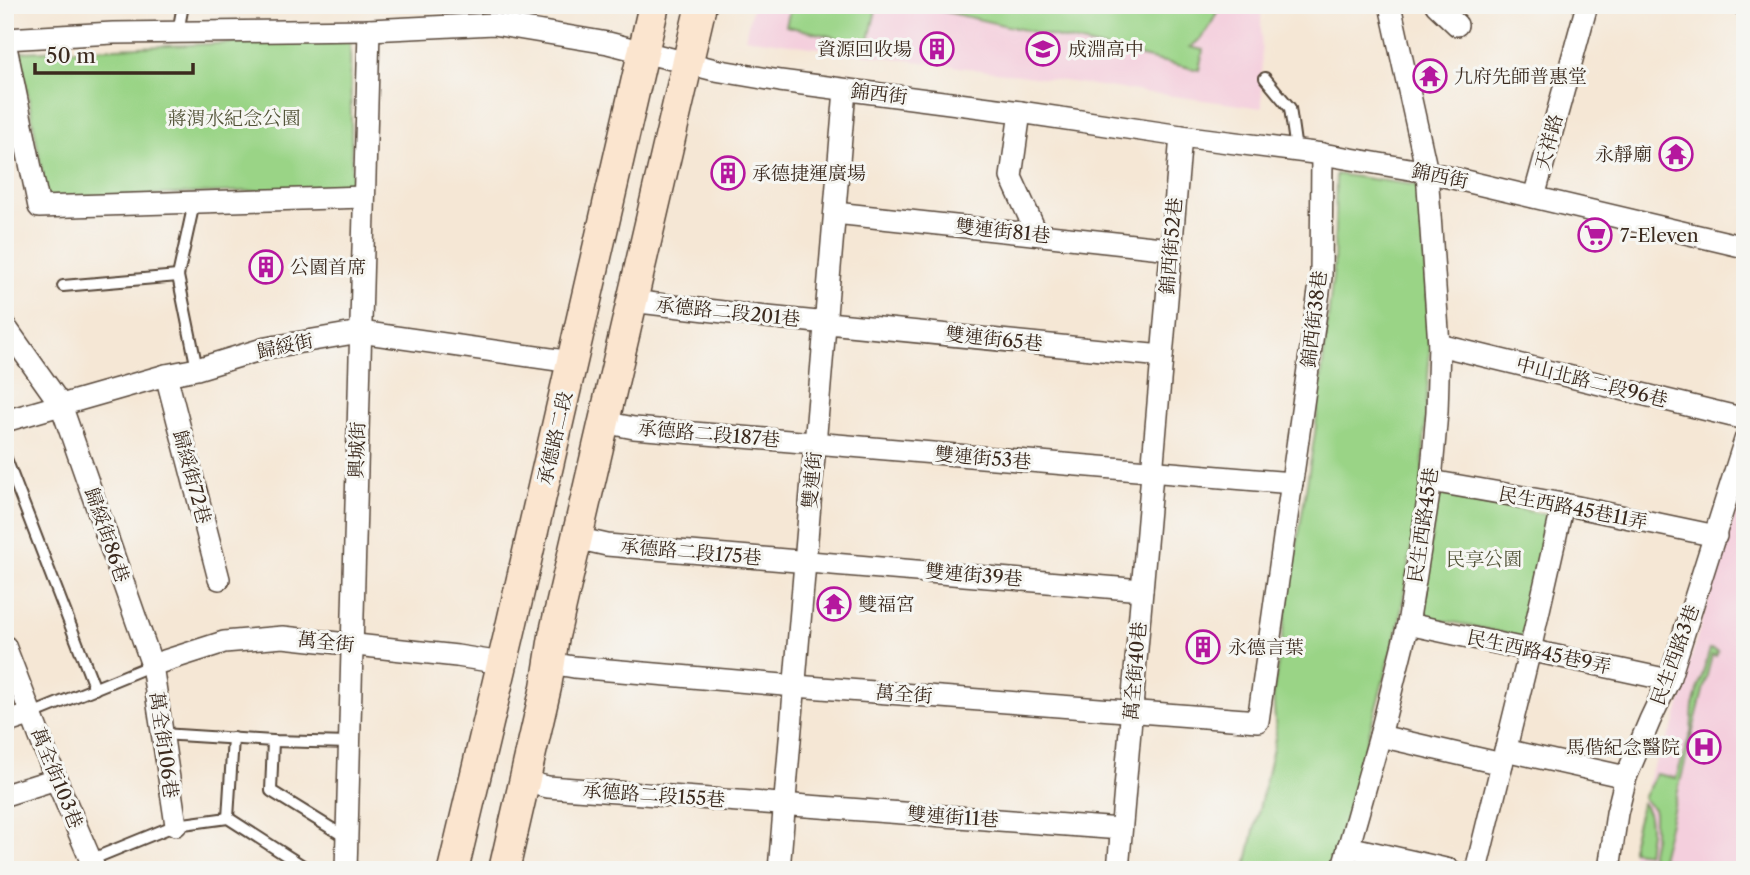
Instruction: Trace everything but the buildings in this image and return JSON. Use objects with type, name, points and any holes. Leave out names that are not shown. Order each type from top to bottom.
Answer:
[{"type":"main road","name":"承德路二段","points":[[453,870],[654,5]]},
{"type":"main road","points":[[503,870],[546,687],[554,636],[576,538],[701,5]]},
{"type":"street","name":"民生西路45巷","points":[[1342,870],[1408,624],[1431,481],[1437,412],[1439,345],[1427,172],[1390,5]]},
{"type":"street","points":[[1436,5],[1457,25]]},
{"type":"street","name":"天祥路","points":[[1534,197],[1587,5]]},
{"type":"street","name":"錦西街","points":[[5,40],[113,33],[369,30],[496,15],[687,64],[767,79],[1296,150],[1427,172],[1745,247]]},
{"type":"street","name":"興城街","points":[[346,870],[369,30]]},
{"type":"street","points":[[5,40],[39,207],[364,197]]},
{"type":"street","name":"雙連街","points":[[779,870],[845,90]]},
{"type":"street","points":[[1020,112],[1011,177],[1037,234]]},
{"type":"street","name":"錦西街52巷","points":[[1152,473],[1181,136]]},
{"type":"street","name":"錦西街38巷","points":[[1258,721],[1321,277],[1322,154]]},
{"type":"street","name":"雙連街81巷","points":[[835,213],[1171,249]]},
{"type":"street","name":"承德路二段201巷","points":[[631,300],[825,322]]},
{"type":"street","name":"雙連街65巷","points":[[825,322],[1162,356]]},
{"type":"street","name":"歸綏街86巷","points":[[5,326],[61,405],[152,665]]},
{"type":"street","name":"歸綏街","points":[[5,421],[266,348],[360,332],[572,362]]},
{"type":"street","name":"中山北路二段96巷","points":[[1439,345],[1745,419]]},
{"type":"street","name":"歸綏街72巷","points":[[166,375],[219,579]]},
{"type":"street","name":"承德路二段187巷","points":[[603,422],[634,428],[815,444]]},
{"type":"street","name":"民生西路3巷","points":[[1609,870],[1617,813],[1626,777],[1669,680],[1745,440]]},
{"type":"street","name":"雙連街53巷","points":[[815,444],[1152,473]]},
{"type":"street","points":[[1152,473],[1292,483]]},
{"type":"street","name":"萬全街40巷","points":[[1118,870],[1152,473]]},
{"type":"street","name":"民生西路45巷11弄","points":[[1431,481],[1563,504],[1716,536]]},
{"type":"street","points":[[1476,870],[1563,504]]},
{"type":"street","name":"承德路二段175巷","points":[[576,538],[607,545],[805,561]]},
{"type":"street","name":"雙連街39巷","points":[[805,561],[1142,590]]},
{"type":"street","name":"民生西路45巷9弄","points":[[1408,624],[1669,680]]},
{"type":"street","name":"萬全街","points":[[152,665],[223,642],[283,637],[502,663]]},
{"type":"street","name":"萬全街103巷","points":[[5,646],[56,779],[93,865]]},
{"type":"street","name":"萬全街","points":[[550,663],[795,686],[1258,721]]},
{"type":"street","name":"萬全街106巷","points":[[152,665],[176,825]]},
{"type":"street","points":[[5,723],[32,714]]},
{"type":"street","points":[[1380,736],[1626,777]]},
{"type":"street","points":[[5,795],[56,779]]},
{"type":"street","name":"承德路二段155巷","points":[[524,782],[548,787],[784,804]]},
{"type":"street","name":"雙連街11巷","points":[[784,804],[1121,829]]},
{"type":"street","points":[[1348,847],[1450,870]]},
{"type":"lane","points":[[178,32],[183,5]]},
{"type":"lane","points":[[1265,78],[1290,108],[1296,150]]},
{"type":"lane","points":[[194,203],[178,276],[197,369]]},
{"type":"lane","points":[[63,286],[178,276]]},
{"type":"lane","points":[[5,456],[96,688]]},
{"type":"lane","points":[[32,714],[152,665]]},
{"type":"lane","points":[[162,734],[350,743]]},
{"type":"lane","points":[[228,818],[233,738]]},
{"type":"lane","points":[[273,741],[271,791],[347,838]]},
{"type":"lane","points":[[93,865],[176,825],[228,818],[309,870]]},
{"type":"shaded area","name":"成淵高中","points":[[753,5],[1261,5],[1262,108],[745,38]]},
{"type":"shaded area","name":"馬偕紀念醫院","points":[[1745,479],[1745,870],[1632,870],[1632,841],[1651,772],[1675,722],[1685,689],[1682,687]]},
{"type":"green space","points":[[791,5],[877,5],[868,45],[786,26]]},
{"type":"green space","points":[[916,5],[1220,5],[1208,29],[1190,47],[1203,50],[1199,70]]},
{"type":"green space","name":"蔣渭水紀念公園","points":[[350,38],[352,187],[47,199],[20,52]]},
{"type":"green space","points":[[1336,174],[1421,186],[1430,345],[1422,479],[1400,619],[1332,870],[1245,870],[1276,735],[1273,694],[1315,433],[1334,266]]},
{"type":"green space","name":"民享公園","points":[[1439,493],[1553,516],[1523,637],[1418,615]]},
{"type":"green space","points":[[1710,649],[1718,651],[1716,656],[1712,655],[1661,858],[1674,862],[1672,870],[1652,870],[1654,813],[1643,798],[1656,774],[1676,778],[1691,732],[1693,706]]},
{"type":"green space","points":[[1642,803],[1650,820],[1647,853],[1632,851]]},
{"type":"place","name":"資源回收場","points":[[937,49]]},
{"type":"place","name":"成淵高中","points":[[1043,49]]},
{"type":"place","name":"九府先師普惠堂","points":[[1430,76]]},
{"type":"place","name":"永靜廟","points":[[1676,154]]},
{"type":"place","name":"承德捷運廣場","points":[[728,173]]},
{"type":"place","name":"7-Eleven","points":[[1595,235]]},
{"type":"place","name":"公園首席","points":[[266,267]]},
{"type":"place","name":"雙福宮","points":[[834,604]]},
{"type":"place","name":"永德言葉","points":[[1203,647]]},
{"type":"place","name":"馬偕紀念醫院","points":[[1704,747]]}]
